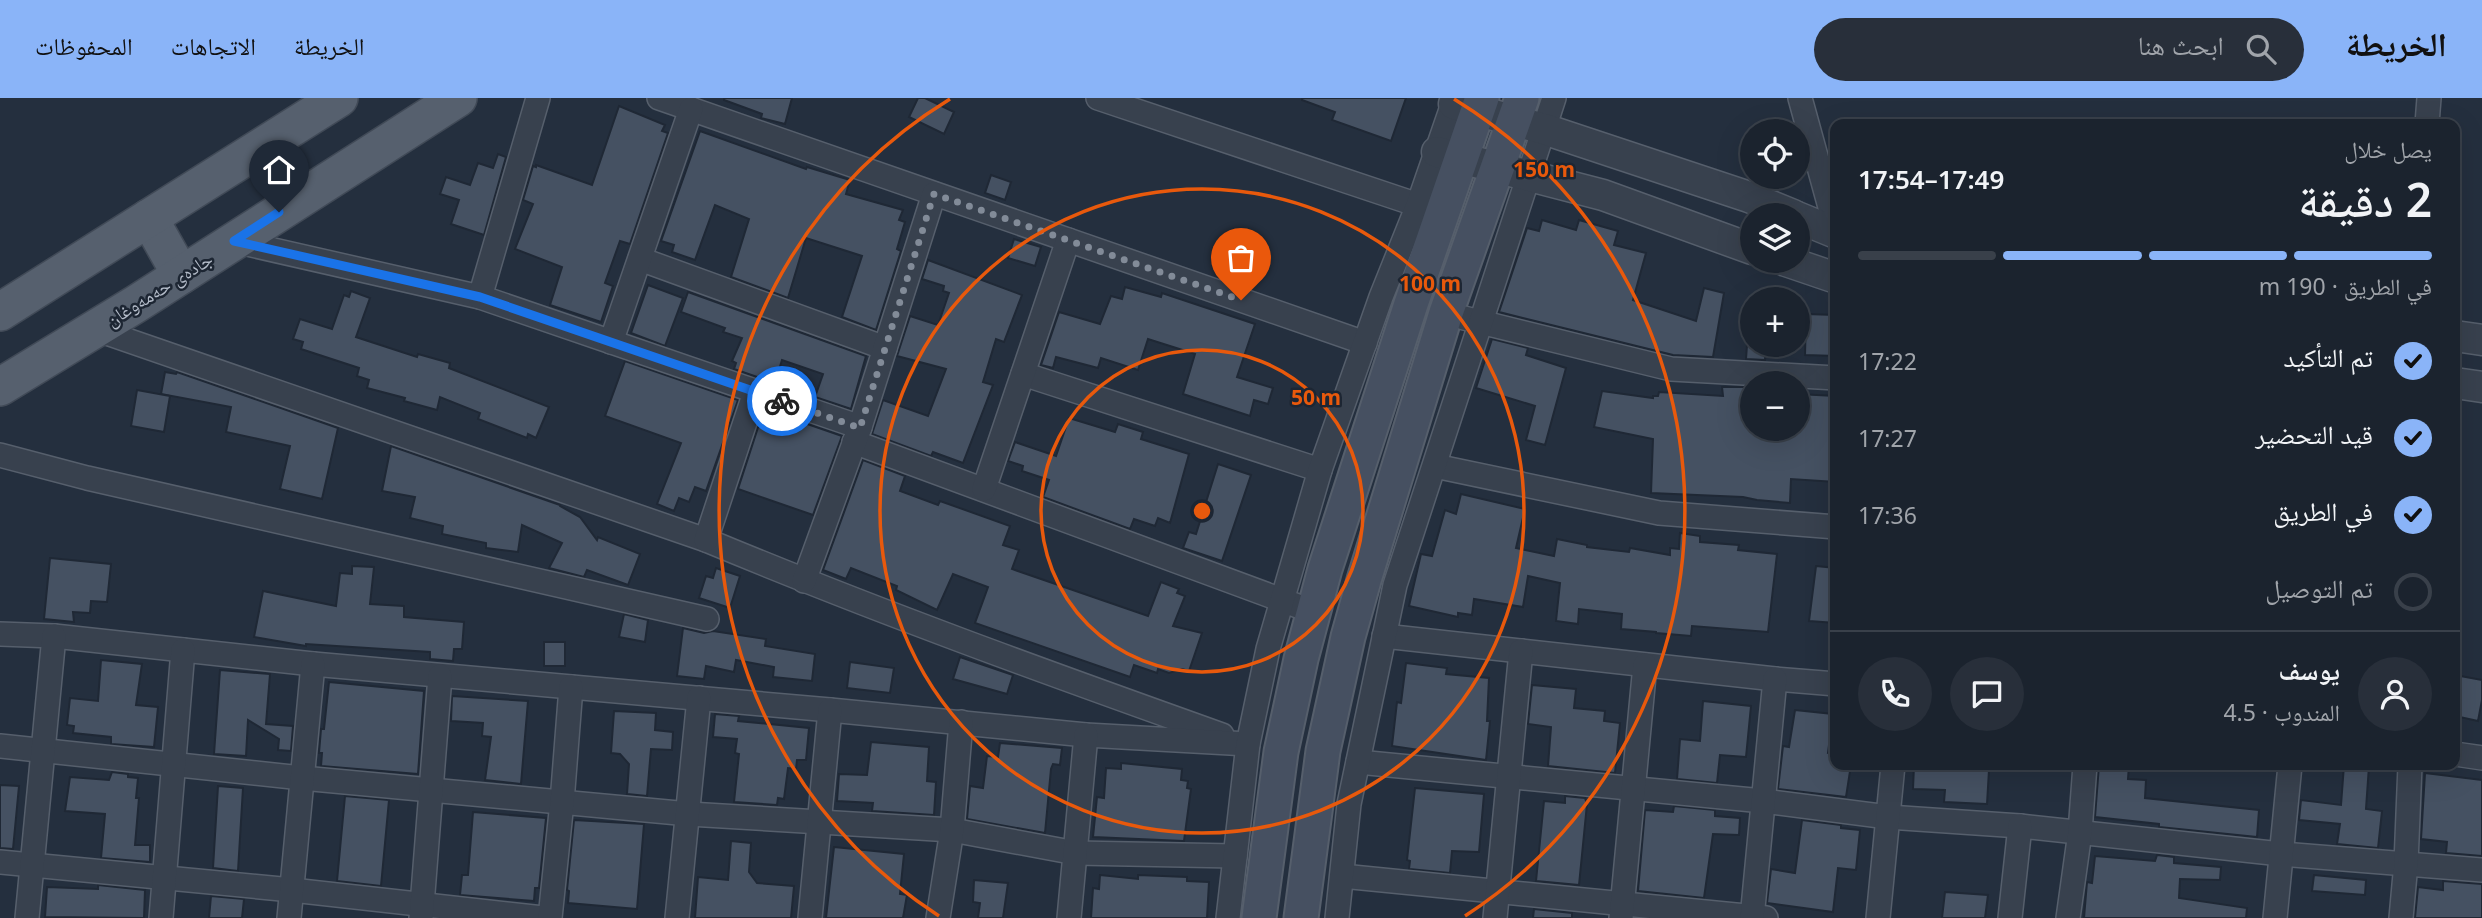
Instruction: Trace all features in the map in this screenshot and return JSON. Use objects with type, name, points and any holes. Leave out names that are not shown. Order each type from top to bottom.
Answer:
[{"type":"main road","points":[[0,312],[339,98]]},
{"type":"main road","name":"جادەی حەمەوغان","points":[[0,387],[458,98]]},
{"type":"main road","points":[[1259,918],[1281,752],[1314,612],[1396,301],[1467,102]]},
{"type":"main road","points":[[1301,918],[1323,751],[1348,637],[1446,313],[1513,171],[1527,115]]},
{"type":"main road","points":[[149,218],[181,275]]},
{"type":"street","points":[[480,297],[538,98]]},
{"type":"street","points":[[659,98],[1365,343]]},
{"type":"street","points":[[1098,98],[1418,205]]},
{"type":"street","points":[[1527,115],[1554,98]]},
{"type":"street","points":[[1800,98],[1830,209]]},
{"type":"street","points":[[2427,119],[2429,98]]},
{"type":"street","points":[[1467,102],[1527,115],[1764,203]]},
{"type":"street","points":[[611,342],[691,110]]},
{"type":"street","points":[[1228,918],[1248,744],[1265,661],[1320,470],[1365,343],[1396,301],[1418,205],[1449,155],[1603,195],[1740,245]]},
{"type":"street","points":[[1337,918],[1349,804],[1395,585],[1479,322],[1513,171]]},
{"type":"street","points":[[804,581],[857,435],[934,194]]},
{"type":"street","points":[[1810,221],[1830,229]]},
{"type":"street","points":[[984,489],[1068,240]]},
{"type":"street","points":[[234,241],[480,297],[611,342],[755,392],[984,489],[1314,612]]},
{"type":"street","points":[[640,260],[885,348]]},
{"type":"street","points":[[1810,269],[1830,276]]},
{"type":"street","points":[[1396,301],[1671,369],[1830,378]]},
{"type":"street","points":[[95,329],[706,540],[804,581],[993,653],[1248,744]]},
{"type":"street","points":[[2460,337],[2482,340]]},
{"type":"street","points":[[1023,374],[1320,470]]},
{"type":"street","points":[[2460,384],[2482,387]]},
{"type":"street","points":[[706,540],[755,392]]},
{"type":"street","points":[[0,455],[87,478],[708,619]]},
{"type":"street","points":[[1435,466],[1659,513],[1830,527]]},
{"type":"street","points":[[0,634],[54,636],[313,664],[1086,735],[1248,744]]},
{"type":"street","points":[[27,918],[54,636]]},
{"type":"street","points":[[1384,636],[1830,684]]},
{"type":"street","points":[[161,918],[183,650]]},
{"type":"street","points":[[1495,918],[1521,651]]},
{"type":"street","points":[[289,918],[313,664]]},
{"type":"street","points":[[1621,911],[1645,665]]},
{"type":"street","points":[[421,911],[440,676]]},
{"type":"street","points":[[1342,876],[1497,891],[1621,911],[1756,918],[1763,801],[1775,679]]},
{"type":"street","points":[[550,918],[571,687]]},
{"type":"street","points":[[677,918],[699,698]]},
{"type":"street","points":[[810,918],[830,710]]},
{"type":"street","points":[[939,918],[952,830],[961,722]]},
{"type":"street","points":[[1069,918],[1086,735]]},
{"type":"street","points":[[0,746],[302,778],[689,814],[818,824],[952,830],[1076,853],[1235,856]]},
{"type":"street","points":[[2460,755],[2482,758]]},
{"type":"street","points":[[1358,762],[1763,801],[1888,817],[2021,826],[2281,854],[2482,870]]},
{"type":"street","points":[[1878,918],[1893,770]]},
{"type":"street","points":[[2068,918],[2080,832],[2085,770]]},
{"type":"street","points":[[2274,918],[2289,770]]},
{"type":"street","points":[[2401,918],[2410,770]]},
{"type":"street","points":[[2010,918],[2021,826]]},
{"type":"street","points":[[0,862],[292,890],[421,911],[543,918]]},
{"type":"building","points":[[724,98],[792,98],[785,124],[761,118],[762,114]]},
{"type":"building","points":[[918,98],[925,98],[954,112],[944,134],[909,117]]},
{"type":"building","points":[[1302,98],[1406,98],[1391,141],[1332,120],[1335,112]]},
{"type":"building","points":[[619,106],[665,125],[662,131],[668,133],[630,244],[620,241],[605,283],[613,286],[601,322],[550,305],[562,267],[515,249],[533,204],[523,200],[533,166],[592,185]]},
{"type":"building","points":[[700,131],[806,169],[807,167],[850,180],[846,194],[903,210],[899,220],[905,222],[897,249],[901,251],[876,330],[842,317],[862,256],[806,238],[788,298],[731,277],[749,219],[715,205],[695,260],[672,252],[674,245],[661,241]]},
{"type":"building","points":[[498,154],[506,157],[484,235],[451,224],[459,200],[440,194],[446,177],[470,185],[478,163],[493,168]]},
{"type":"building","points":[[991,175],[1011,182],[1005,200],[985,193]]},
{"type":"building","points":[[1542,220],[1576,230],[1579,220],[1618,231],[1614,245],[1646,253],[1633,300],[1696,321],[1704,288],[1724,293],[1713,357],[1673,355],[1499,312],[1527,228],[1539,231]]},
{"type":"building","points":[[1014,239],[1041,247],[1035,266],[1008,258]]},
{"type":"building","points":[[928,260],[1022,295],[1004,342],[996,339],[983,382],[993,385],[963,463],[933,452],[931,456],[872,434],[883,400],[928,416],[946,369],[897,356],[910,316],[938,325],[949,293],[943,291],[944,286],[922,279]]},
{"type":"building","points":[[648,285],[683,298],[665,346],[631,333]]},
{"type":"building","points":[[1125,287],[1161,297],[1162,293],[1255,324],[1237,377],[1273,388],[1268,404],[1254,400],[1250,416],[1183,394],[1195,354],[1148,339],[1138,370],[1101,358],[1098,368],[1056,357],[1053,368],[1041,365],[1059,312],[1100,324],[1111,296],[1122,299]]},
{"type":"building","points":[[351,291],[370,298],[356,337],[417,357],[418,354],[450,363],[449,368],[549,407],[536,438],[528,434],[527,438],[478,419],[480,413],[440,397],[437,410],[367,388],[369,380],[357,376],[359,368],[301,349],[303,342],[293,339],[300,319],[332,329],[344,295],[349,297]]},
{"type":"building","points":[[688,292],[866,356],[851,409],[815,397],[823,374],[782,360],[775,383],[734,369],[736,363],[732,361],[742,338],[723,332],[725,328],[681,312]]},
{"type":"building","points":[[1810,314],[1830,315],[1830,356],[1810,355]]},
{"type":"building","points":[[1492,339],[1528,348],[1526,355],[1566,368],[1545,445],[1526,440],[1535,406],[1476,388]]},
{"type":"building","points":[[1746,357],[1765,357],[1765,360]]},
{"type":"building","points":[[625,361],[738,400],[706,491],[695,487],[689,502],[679,498],[674,511],[657,504],[681,443],[605,416]]},
{"type":"building","points":[[165,372],[177,372],[338,428],[322,499],[280,489],[290,446],[226,432],[231,407],[161,394]]},
{"type":"building","points":[[1722,387],[1740,387],[1740,441],[1810,441],[1810,395],[1830,396],[1830,482],[1791,479],[1790,503],[1743,497],[1651,493],[1653,439],[1594,427],[1602,391],[1653,398],[1658,396],[1659,392],[1723,396]]},
{"type":"building","points":[[137,390],[170,396],[164,432],[131,426]]},
{"type":"building","points":[[764,409],[842,436],[813,515],[738,489]]},
{"type":"building","points":[[1069,418],[1115,432],[1118,424],[1143,432],[1141,439],[1189,454],[1170,523],[1158,518],[1155,526],[1134,519],[1130,529],[1043,497],[1049,480],[1022,471],[1023,466],[1008,461],[1015,442],[1056,456]]},
{"type":"building","points":[[391,446],[560,505],[580,517],[597,540],[598,537],[640,554],[628,585],[587,570],[584,577],[549,568],[562,543],[522,525],[518,552],[486,548],[486,543],[442,534],[443,526],[410,518],[415,497],[382,491]]},
{"type":"building","points":[[863,460],[905,476],[900,491],[938,505],[940,501],[1010,526],[1003,545],[1019,550],[1012,569],[1148,616],[1161,582],[1179,589],[1177,593],[1185,596],[1173,626],[1202,633],[1189,671],[1182,669],[1169,673],[1158,669],[1157,673],[1134,665],[1130,677],[975,623],[988,587],[953,574],[937,610],[896,590],[897,586],[851,568],[846,579],[823,570]]},
{"type":"building","points":[[1218,464],[1251,475],[1222,561],[1183,548],[1189,532],[1196,534]]},
{"type":"building","points":[[1461,494],[1525,509],[1516,548],[1554,556],[1557,539],[1587,547],[1629,552],[1630,548],[1670,555],[1670,548],[1679,549],[1680,533],[1700,536],[1700,542],[1739,545],[1738,550],[1777,554],[1768,632],[1692,626],[1691,636],[1621,629],[1622,614],[1579,609],[1578,624],[1556,621],[1560,583],[1528,576],[1523,607],[1474,599],[1472,615],[1458,613],[1458,617],[1409,606],[1421,554],[1432,556],[1445,510],[1456,514]]},
{"type":"building","points":[[50,558],[111,564],[107,602],[91,601],[90,613],[73,612],[74,622],[44,619]]},
{"type":"building","points":[[352,566],[374,567],[370,604],[404,606],[404,617],[464,622],[462,649],[454,649],[453,661],[430,659],[430,652],[306,646],[254,637],[263,591],[336,606],[340,573],[352,574]]},
{"type":"building","points":[[1816,566],[1830,567],[1830,623],[1809,621]]},
{"type":"building","points":[[716,568],[740,576],[730,608],[699,598],[706,576],[713,578]]},
{"type":"building","points":[[624,614],[648,620],[645,642],[619,637]]},
{"type":"building","points":[[683,628],[704,633],[713,631],[766,639],[765,646],[815,654],[812,681],[773,677],[774,667],[736,660],[734,672],[706,666],[704,679],[677,676]]},
{"type":"building","points":[[544,642],[565,642],[565,666],[544,666]]},
{"type":"building","points":[[960,657],[1013,675],[1007,694],[953,679]]},
{"type":"building","points":[[101,660],[142,664],[136,705],[158,707],[154,747],[111,744],[111,737],[73,733],[74,726],[67,725],[70,698],[98,701]]},
{"type":"building","points":[[850,662],[894,668],[890,693],[847,688]]},
{"type":"building","points":[[1406,663],[1447,668],[1446,674],[1489,678],[1487,721],[1490,721],[1486,760],[1392,746],[1397,702],[1401,703]]},
{"type":"building","points":[[220,670],[270,674],[266,724],[293,726],[291,751],[278,750],[279,739],[248,720],[246,756],[214,754]]},
{"type":"building","points":[[2460,676],[2482,680],[2478,721],[2460,717]]},
{"type":"building","points":[[329,682],[424,691],[418,774],[321,766],[321,729],[324,729]]},
{"type":"building","points":[[1532,685],[1576,689],[1574,708],[1605,711],[1604,721],[1620,723],[1615,773],[1548,766],[1551,727],[1528,724]]},
{"type":"building","points":[[452,696],[528,701],[521,784],[485,780],[491,737],[482,736],[483,723],[451,721]]},
{"type":"building","points":[[1703,701],[1751,706],[1746,757],[1720,755],[1717,783],[1677,779],[1680,739],[1700,741]]},
{"type":"building","points":[[1795,710],[1830,714],[1830,770],[1850,770],[1846,797],[1778,789],[1783,746],[1789,747]]},
{"type":"building","points":[[614,711],[656,713],[655,730],[673,732],[672,750],[651,749],[647,796],[627,794],[629,764],[620,754],[611,753]]},
{"type":"building","points":[[715,714],[739,716],[738,721],[809,728],[806,760],[797,760],[796,769],[788,768],[784,799],[778,798],[777,805],[734,802],[739,754],[735,753],[737,739],[713,737]]},
{"type":"building","points":[[871,742],[929,747],[927,781],[936,782],[934,815],[872,811],[873,803],[837,801],[839,774],[867,775]]},
{"type":"building","points":[[1000,743],[1062,748],[1060,765],[1053,764],[1051,769],[1045,833],[967,819],[970,786],[983,788],[987,756],[998,757]]},
{"type":"building","points":[[1121,763],[1182,769],[1181,780],[1188,781],[1187,788],[1191,789],[1184,841],[1093,837],[1097,797],[1104,798],[1106,768],[1121,769]]},
{"type":"building","points":[[1914,770],[1989,770],[1987,804],[1944,802],[1945,790],[1913,789]]},
{"type":"building","points":[[2099,770],[2129,770],[2128,779],[2146,780],[2145,798],[2259,810],[2257,837],[2095,817]]},
{"type":"building","points":[[2344,770],[2369,770],[2366,809],[2382,811],[2378,848],[2337,844],[2340,824],[2299,820],[2301,800],[2341,805]]},
{"type":"building","points":[[112,772],[138,778],[135,845],[150,845],[150,862],[101,858],[105,814],[65,811],[70,777],[109,780]]},
{"type":"building","points":[[2425,773],[2482,780],[2482,856],[2446,853],[2447,842],[2421,839]]},
{"type":"building","points":[[0,785],[19,786],[13,849],[0,848]]},
{"type":"building","points":[[218,786],[243,788],[238,871],[213,868]]},
{"type":"building","points":[[1415,788],[1484,794],[1479,852],[1452,851],[1450,873],[1409,869],[1410,861],[1407,860]]},
{"type":"building","points":[[345,796],[389,800],[381,886],[337,881]]},
{"type":"building","points":[[1565,796],[1585,798],[1587,804],[1579,885],[1536,881],[1544,801],[1565,803]]},
{"type":"building","points":[[1674,806],[1715,810],[1715,816],[1740,818],[1739,835],[1713,834],[1704,898],[1638,891],[1645,810],[1673,812]]},
{"type":"building","points":[[473,812],[546,818],[539,888],[535,888],[534,901],[460,895],[462,875],[468,875]]},
{"type":"building","points":[[574,820],[644,824],[637,909],[568,903]]},
{"type":"building","points":[[1802,820],[1860,830],[1856,870],[1838,868],[1833,912],[1767,903],[1771,869],[1795,873]]},
{"type":"building","points":[[731,841],[751,843],[749,872],[757,883],[794,886],[791,918],[695,918],[698,877],[728,880]]},
{"type":"building","points":[[834,847],[904,854],[900,894],[907,895],[903,918],[826,918]]},
{"type":"building","points":[[2157,855],[2174,857],[2174,863],[2221,867],[2220,880],[2180,879],[2179,898],[2247,908],[2246,918],[2084,918],[2087,882],[2092,883],[2095,856],[2155,861]]},
{"type":"building","points":[[1100,875],[1138,879],[1138,875],[1187,877],[1187,881],[1209,882],[1207,918],[1091,918],[1093,888],[1099,889]]},
{"type":"building","points":[[2314,875],[2366,880],[2365,895],[2312,891]]},
{"type":"building","points":[[974,880],[1008,883],[1003,918],[978,918],[980,903],[973,902]]},
{"type":"building","points":[[2443,881],[2482,884],[2482,918],[2415,918],[2418,887],[2443,890]]},
{"type":"building","points":[[98,885],[145,890],[144,918],[45,917],[47,887],[98,889]]},
{"type":"building","points":[[1945,892],[1988,895],[1985,918],[1942,918]]},
{"type":"building","points":[[211,896],[244,899],[242,918],[209,918]]},
{"type":"building","points":[[1534,909],[1572,913],[1572,918],[1533,918]]},
{"type":"way so far","points":[[782,401],[860,428],[934,194],[1241,300]]},
{"type":"route","points":[[279,212],[234,241],[480,297],[782,401]]}]
